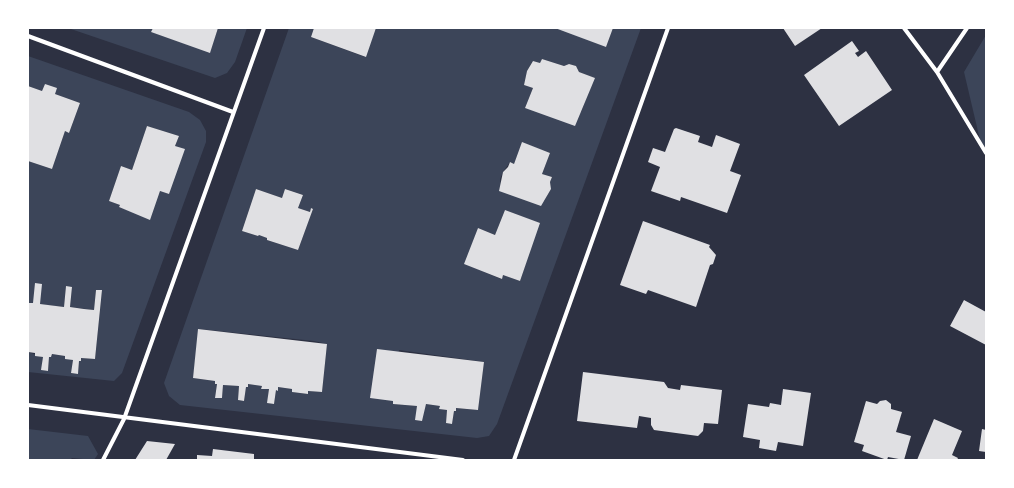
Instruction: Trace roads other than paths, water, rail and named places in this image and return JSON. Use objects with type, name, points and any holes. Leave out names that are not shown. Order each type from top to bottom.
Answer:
[{"type":"street","points":[[103,460],[124,419],[264,28]]},
{"type":"street","points":[[514,460],[668,28]]},
{"type":"street","points":[[904,28],[937,72],[986,153]]},
{"type":"street","points":[[937,72],[967,28]]},
{"type":"street","points":[[28,36],[233,112]]},
{"type":"street","points":[[28,406],[463,460]]}]
